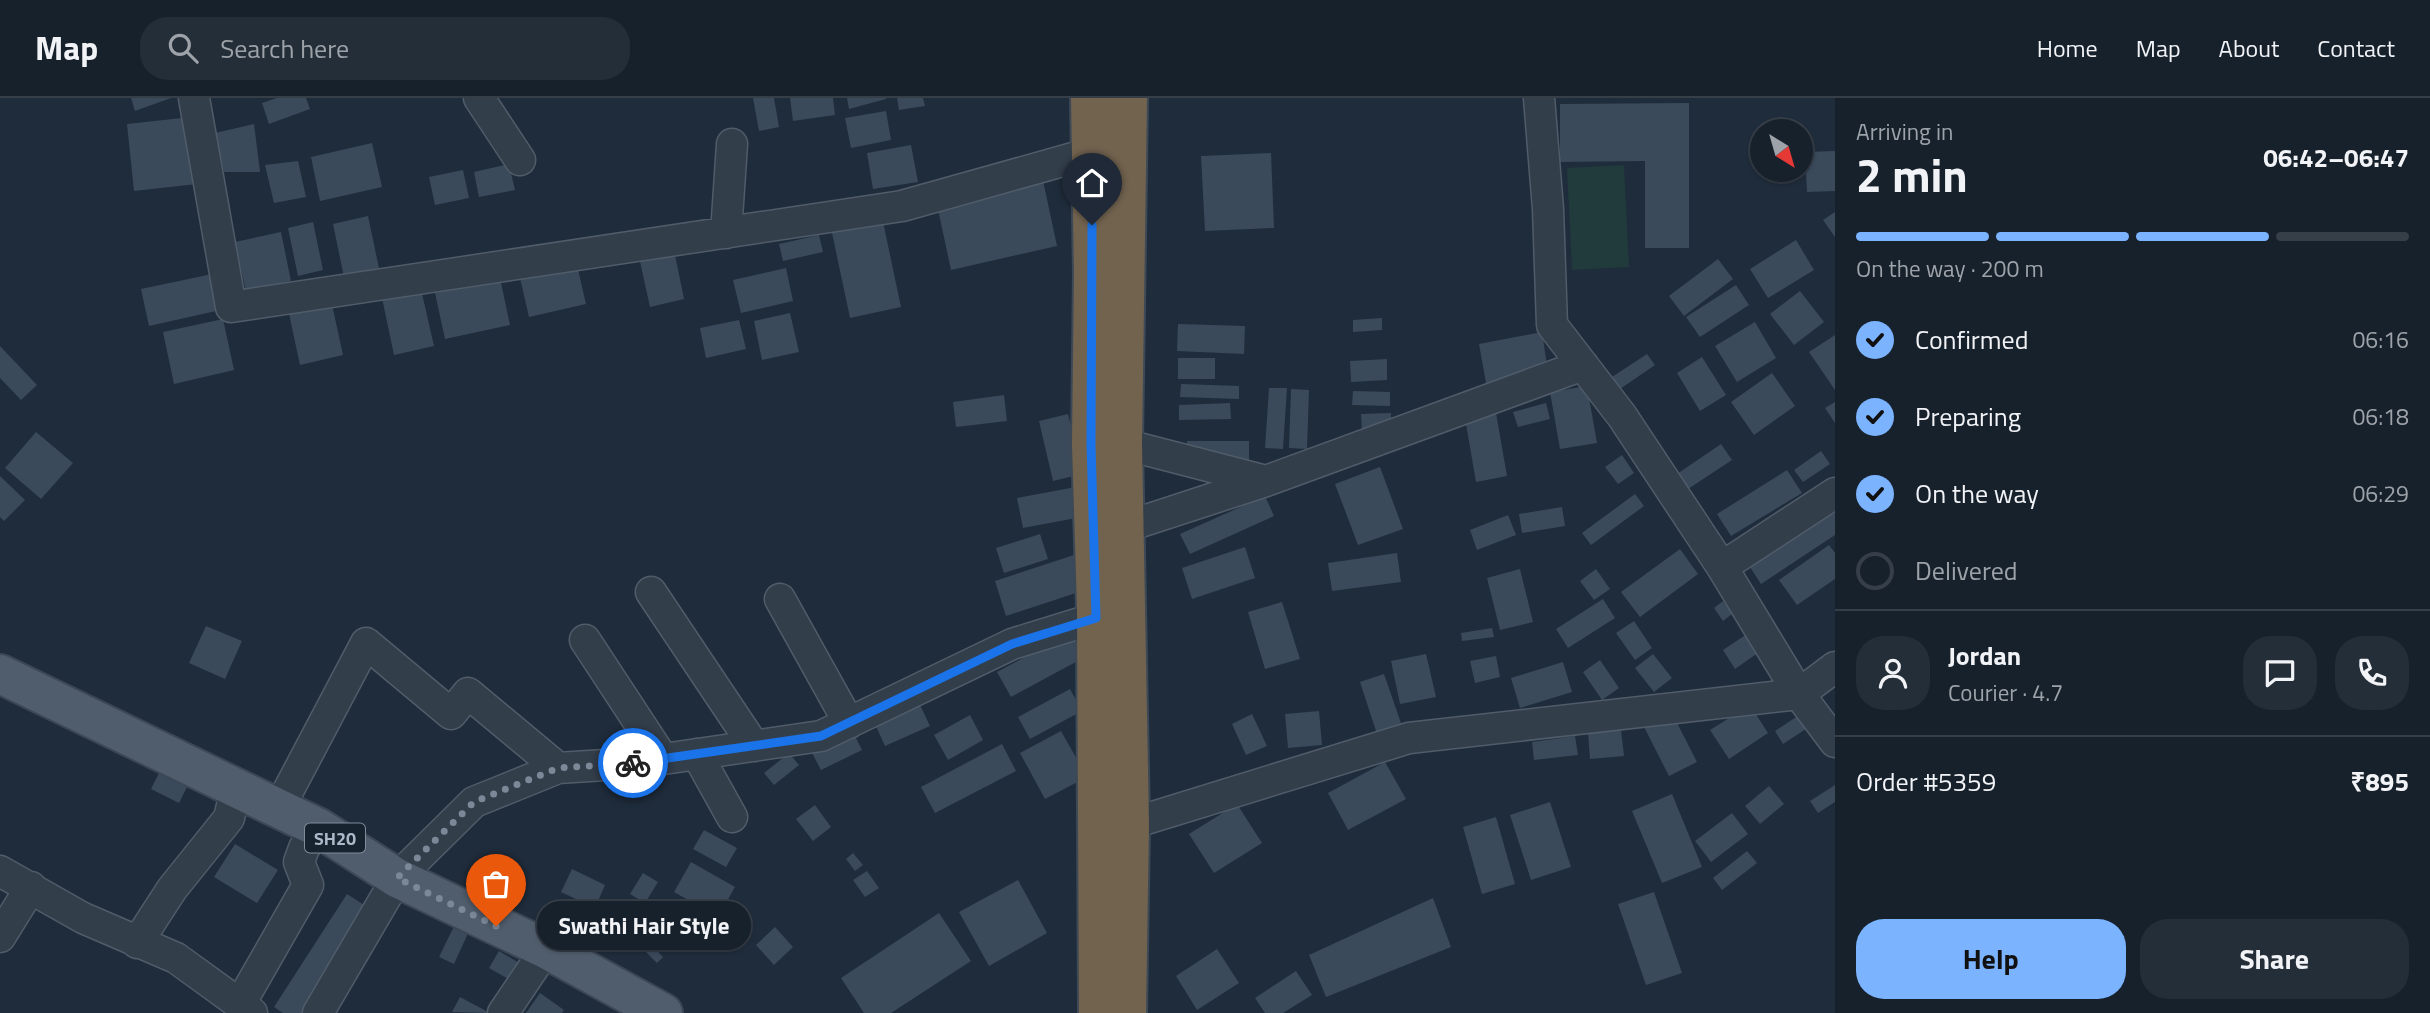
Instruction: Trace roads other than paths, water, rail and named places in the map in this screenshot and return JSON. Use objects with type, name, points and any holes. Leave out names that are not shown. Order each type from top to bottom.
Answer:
[{"type":"highway","points":[[1090,98],[1098,1013]]},
{"type":"highway","points":[[1127,1013],[1130,824],[1123,444],[1128,98]]},
{"type":"main road","name":"SH20","points":[[0,674],[319,828],[397,878],[546,950],[663,1013]]},
{"type":"street","points":[[194,98],[232,307],[902,206],[1091,153]]},
{"type":"street","points":[[479,98],[520,160]]},
{"type":"street","points":[[1539,98],[1548,209],[1552,325],[1622,416],[1722,567],[1799,694],[1835,742]]},
{"type":"street","points":[[726,233],[732,144]]},
{"type":"street","points":[[1125,527],[1266,481],[1583,365]]},
{"type":"street","points":[[1123,444],[1266,481]]},
{"type":"street","points":[[1722,567],[1835,493]]},
{"type":"street","points":[[651,592],[754,746]]},
{"type":"street","points":[[780,599],[849,723]]},
{"type":"street","points":[[318,1013],[397,878],[474,802],[558,768],[663,759],[821,736],[1012,644],[1096,618]]},
{"type":"street","points":[[585,640],[663,759]]},
{"type":"street","points":[[278,810],[366,643],[451,714],[468,693],[558,768]]},
{"type":"street","points":[[1130,824],[1409,738],[1799,694],[1835,667]]},
{"type":"street","points":[[697,754],[732,817]]},
{"type":"street","points":[[137,943],[172,889],[229,818],[236,789]]},
{"type":"street","points":[[0,871],[83,918],[176,958],[246,1009],[308,885],[299,862],[304,848],[319,828]]},
{"type":"street","points":[[0,937],[31,887]]},
{"type":"street","points":[[503,1013],[546,950]]},
{"type":"place","name":"Swathi Hair Style","points":[[496,926]]}]
